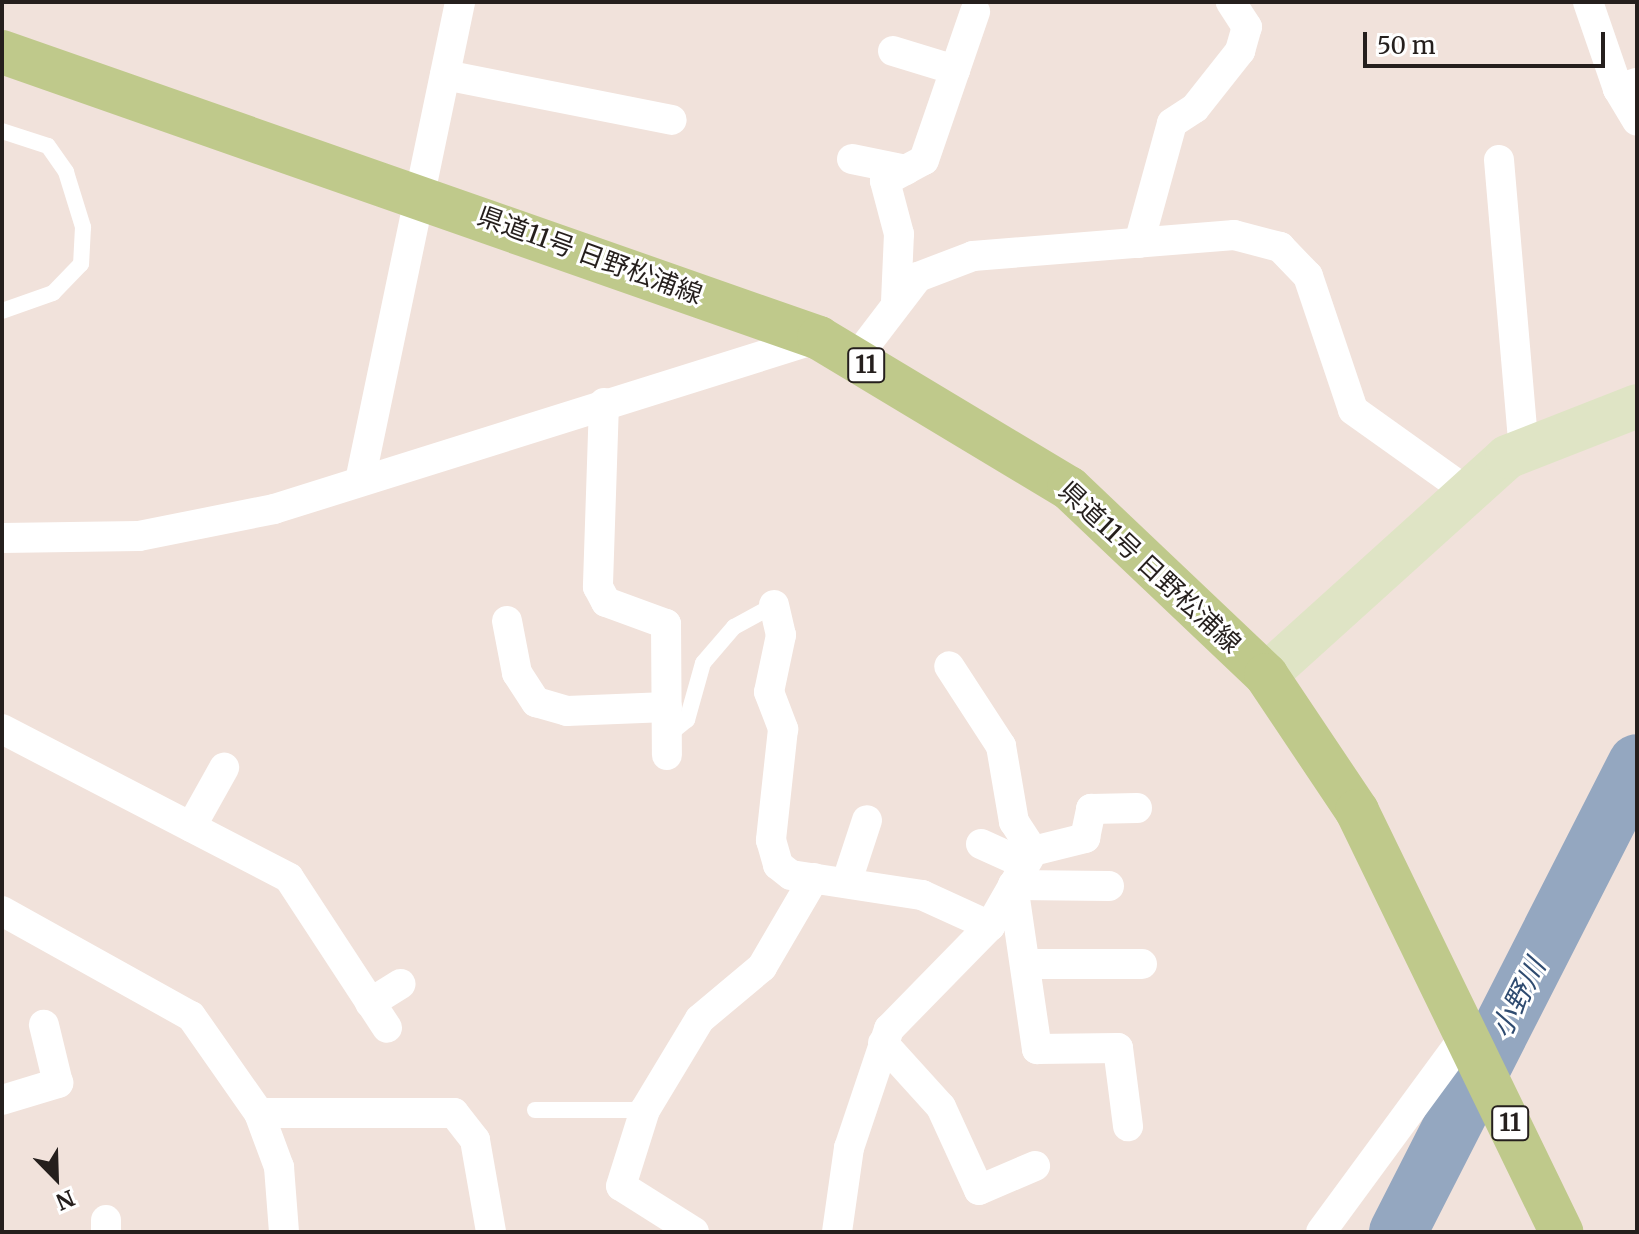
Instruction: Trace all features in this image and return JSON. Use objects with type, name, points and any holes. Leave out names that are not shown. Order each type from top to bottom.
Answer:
[{"type":"main road","name":"県道11号 日野松浦線","points":[[2,52],[418,193],[837,348],[1069,488],[1266,675],[1357,811],[1557,1223]]},
{"type":"street","points":[[360,481],[460,2]]},
{"type":"street","points":[[1139,243],[1172,123],[1195,108],[1240,51],[1247,27],[1231,2]]},
{"type":"street","points":[[1588,2],[1628,86],[1637,121]]},
{"type":"street","points":[[896,302],[899,234],[885,181],[924,160],[975,12]]},
{"type":"street","points":[[893,51],[955,70]]},
{"type":"street","points":[[445,75],[672,120]]},
{"type":"street","points":[[852,159],[906,170]]},
{"type":"street","points":[[1499,160],[1524,450]]},
{"type":"street","points":[[2,538],[139,536],[274,509],[604,403],[837,348],[896,302],[918,277],[973,256],[1234,235],[1280,247],[1308,276],[1326,317],[1353,410],[1465,490]]},
{"type":"street","points":[[507,621],[517,673],[536,702],[667,733],[666,624],[606,602],[598,587],[604,403]]},
{"type":"street","points":[[1266,675],[1465,490],[1524,450],[1637,406]]},
{"type":"street","points":[[774,605],[781,635],[769,692],[783,729],[771,840],[778,865],[814,878],[922,895],[990,926]]},
{"type":"street","points":[[949,666],[1001,746],[1024,866],[1025,964],[1037,1049],[1118,1048],[1128,1126]]},
{"type":"street","points":[[2,729],[289,878],[387,1028]]},
{"type":"street","points":[[191,827],[224,768]]},
{"type":"street","points":[[837,1232],[849,1148],[883,1043],[990,926],[1024,866],[1085,838],[1091,809],[1137,808]]},
{"type":"street","points":[[847,881],[867,820]]},
{"type":"street","points":[[981,844],[1024,866],[1109,886]]},
{"type":"street","points":[[694,1232],[621,1186],[645,1110],[700,1019],[762,967],[814,878]]},
{"type":"street","points":[[2,911],[191,1016],[259,1113],[279,1167],[284,1232]]},
{"type":"street","points":[[1025,964],[1142,964]]},
{"type":"street","points":[[370,1003],[400,984]]},
{"type":"street","points":[[2,1100],[58,1083],[44,1025]]},
{"type":"street","points":[[1321,1232],[1467,1033]]},
{"type":"street","points":[[883,1043],[941,1107],[979,1190],[1035,1166]]},
{"type":"street","points":[[259,1113],[454,1113],[475,1140],[491,1232]]},
{"type":"lane","points":[[2,131],[48,146],[66,172],[83,227],[81,264],[63,283],[2,311]]},
{"type":"lane","points":[[667,733],[687,720],[703,663],[734,627],[774,605]]},
{"type":"lane","points":[[535,1110],[645,1110]]},
{"type":"waterway","name":"小野川","points":[[1398,1232],[1637,763]]}]
